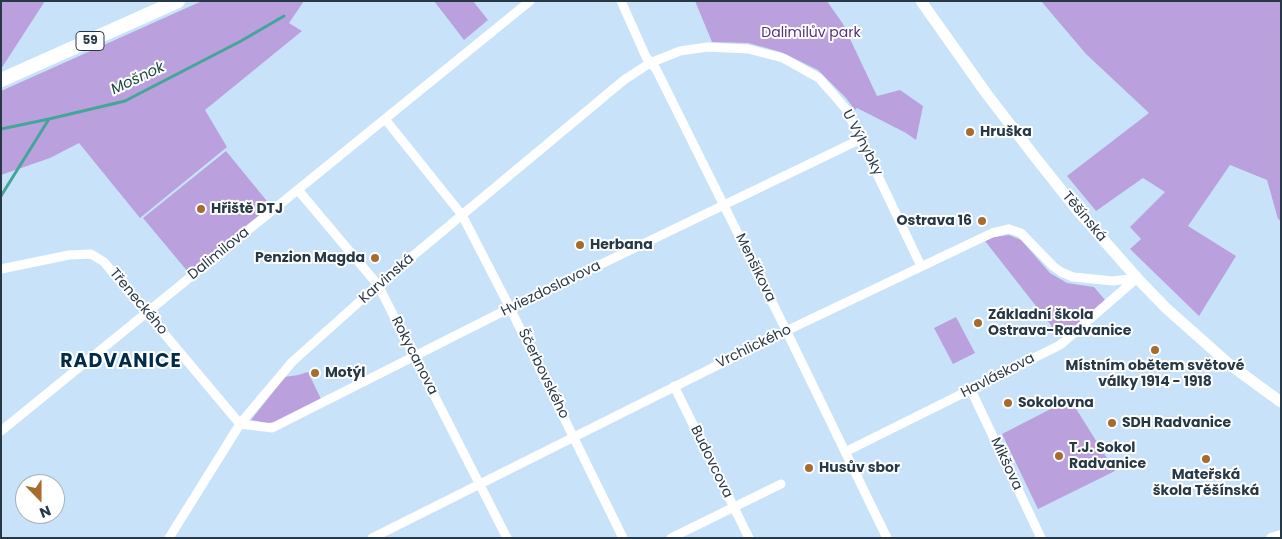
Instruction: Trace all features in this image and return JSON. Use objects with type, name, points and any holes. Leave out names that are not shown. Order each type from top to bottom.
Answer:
[{"type":"main road","name":"59","points":[[1,80],[178,1]]},
{"type":"main road","name":"Těšínská","points":[[921,1],[986,93],[1030,150],[1078,211],[1137,278],[1166,308],[1229,364],[1281,402]]},
{"type":"street","name":"Dalimilova","points":[[1,431],[530,1]]},
{"type":"street","name":"Menšíkova","points":[[621,1],[650,62],[656,70],[724,205],[886,538]]},
{"type":"street","name":"U Výhybky","points":[[650,62],[680,51],[707,47],[748,49],[783,58],[819,78],[846,109],[922,266]]},
{"type":"street","name":"Karvinská","points":[[169,538],[240,424],[292,362],[378,285],[624,80],[650,62]]},
{"type":"street","name":"Ščerbovského","points":[[385,119],[462,215],[623,538]]},
{"type":"street","name":"Hviezdoslavova","points":[[240,424],[272,428],[510,308],[861,139]]},
{"type":"street","name":"Rokycanova","points":[[298,190],[378,285],[507,538]]},
{"type":"street","name":"Vrchlického","points":[[372,538],[674,386],[985,235],[1009,230],[1018,231],[1025,235],[1053,266],[1066,274],[1080,279],[1113,281],[1137,278]]},
{"type":"street","name":"Třeneckého","points":[[1,270],[69,255],[91,254],[104,262],[240,424]]},
{"type":"street","name":"Havláskova","points":[[845,452],[1060,345],[1137,278]]},
{"type":"street","name":"Budovcova","points":[[674,386],[749,538]]},
{"type":"street","name":"Mikšova","points":[[971,390],[1041,538]]},
{"type":"street","points":[[671,538],[781,484]]},
{"type":"street","points":[[1271,538],[1281,535]]},
{"type":"green space","points":[[1,1],[45,1],[1,69]]},
{"type":"green space","points":[[202,1],[304,1],[289,23],[302,31],[205,110],[227,147],[140,218],[79,143],[50,158],[1,175],[1,91]]},
{"type":"green space","points":[[434,1],[473,1],[488,20],[464,40]]},
{"type":"green space","name":"Dalimilův park","points":[[695,1],[827,1],[843,24],[877,96],[900,90],[923,106],[916,140],[857,108],[855,110],[846,98],[818,70],[781,52],[748,43],[712,42]]},
{"type":"green space","points":[[1041,1],[1281,1],[1281,221],[1278,219],[1267,180],[1230,165],[1188,226],[1236,256],[1199,316],[1130,249],[1141,239],[1130,227],[1165,192],[1143,178],[1096,211],[1067,176],[1149,113],[1086,54]]},
{"type":"green space","points":[[226,151],[271,206],[188,272],[143,218]]},
{"type":"green space","points":[[1009,235],[1021,240],[1050,273],[1067,283],[1094,287],[1105,300],[1061,338],[985,241],[994,237]]},
{"type":"green space","points":[[956,317],[975,353],[953,364],[934,328]]},
{"type":"green space","points":[[308,372],[321,399],[275,422],[267,423],[251,420],[285,377]]},
{"type":"green space","name":"T.J. Sokol Radvanice","points":[[1070,399],[1115,471],[1038,509],[1002,434]]},
{"type":"waterway","name":"Mošnok","points":[[1,196],[49,119],[125,101],[241,41],[284,16]]},
{"type":"waterway","points":[[1,129],[49,119]]},
{"type":"place","name":"Hruška","points":[[970,132]]},
{"type":"place","name":"Hřiště DTJ","points":[[201,209]]},
{"type":"place","name":"Ostrava 16","points":[[982,221]]},
{"type":"place","name":"Herbana","points":[[580,245]]},
{"type":"place","name":"Penzion Magda","points":[[375,258]]},
{"type":"place","name":"Základní škola Ostrava-Radvanice","points":[[978,323]]},
{"type":"place","name":"Místním obětem světové války 1914 - 1918","points":[[1155,350]]},
{"type":"place","name":"Motýl","points":[[315,373]]},
{"type":"place","name":"Sokolovna","points":[[1008,403]]},
{"type":"place","name":"SDH Radvanice","points":[[1112,423]]},
{"type":"place","name":"T.J. Sokol Radvanice","points":[[1059,456]]},
{"type":"place","name":"Mateřská škola Těšínská","points":[[1206,459]]},
{"type":"place","name":"Husův sbor","points":[[809,468]]},
{"type":"district","name":"RADVANICE","points":[[121,362]]}]
